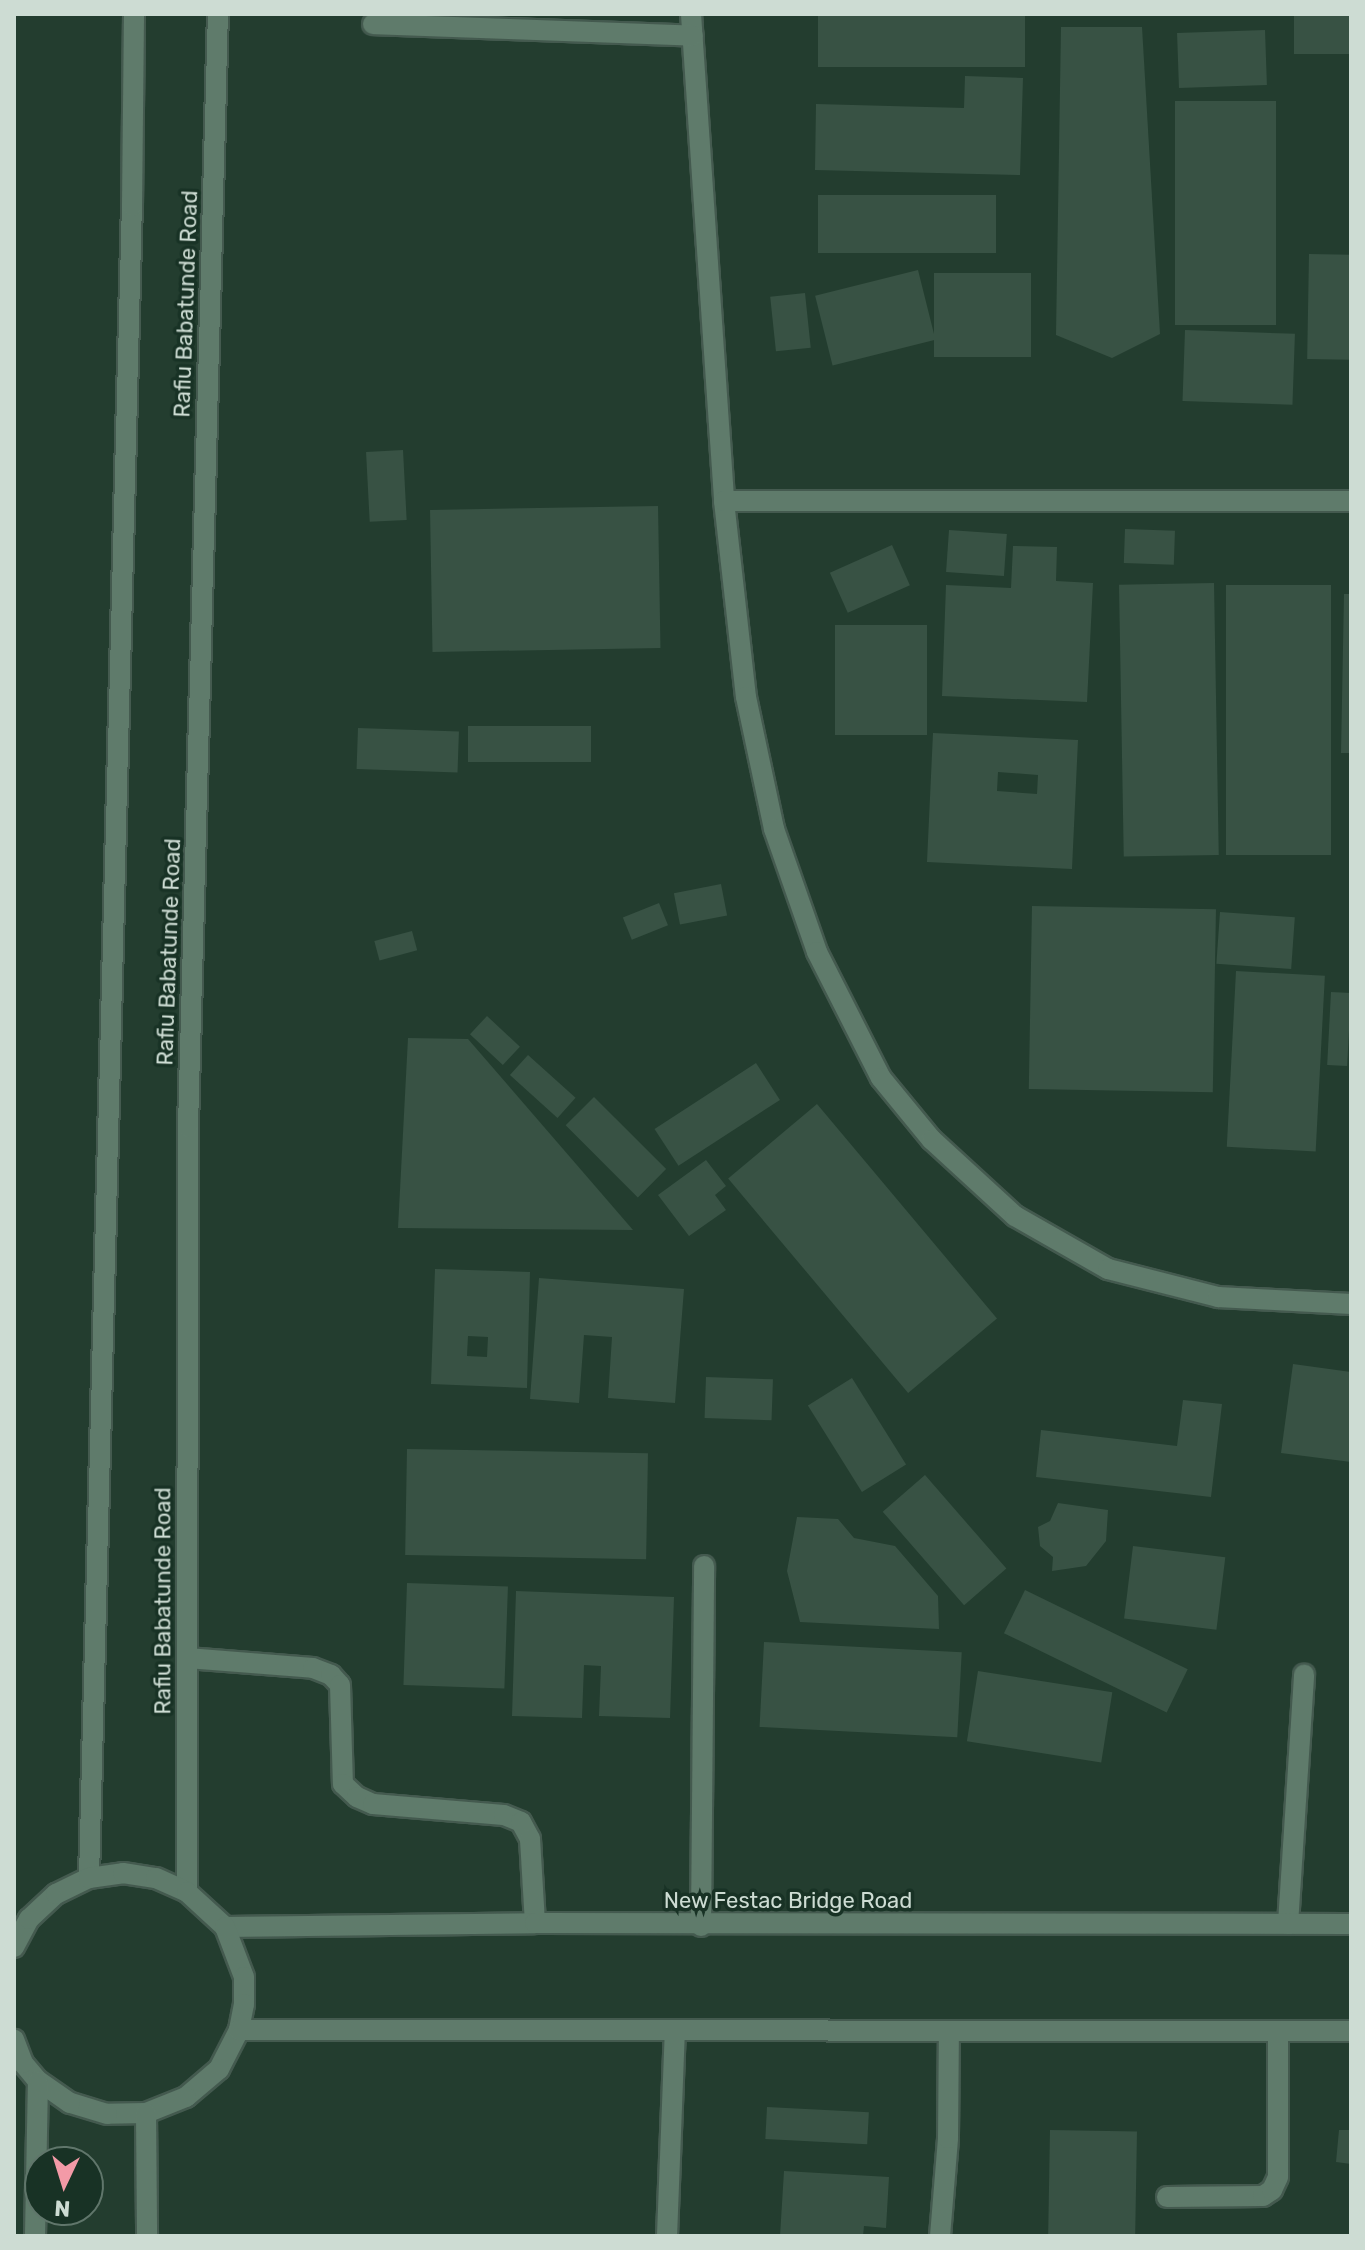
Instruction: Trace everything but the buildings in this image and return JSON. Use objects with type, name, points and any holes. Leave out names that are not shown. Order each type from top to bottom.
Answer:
[{"type":"street","points":[[89,1878],[132,206],[134,14]]},
{"type":"street","name":"Rafiu Babatunde Road","points":[[187,1892],[188,1127],[218,14]]},
{"type":"street","points":[[691,14],[724,501],[746,697],[774,829],[817,952],[881,1078],[932,1140],[1015,1216],[1108,1269],[1218,1297],[1351,1304]]},
{"type":"street","points":[[373,24],[693,36]]},
{"type":"street","points":[[724,501],[1351,501]]},
{"type":"street","points":[[701,1926],[704,1566]]},
{"type":"street","points":[[187,1658],[313,1668],[331,1675],[340,1685],[343,1784],[357,1797],[373,1804],[504,1815],[521,1822],[530,1839],[535,1923]]},
{"type":"street","points":[[1288,1924],[1304,1675]]},
{"type":"street","points":[[14,1947],[21,1919],[56,1894],[89,1878],[123,1873],[156,1878],[187,1892],[225,1927],[244,1977],[239,2030],[219,2069],[186,2097],[146,2113],[107,2114],[70,2103],[38,2081],[19,2062],[14,2040]]},
{"type":"street","name":"New Festac Bridge Road","points":[[225,1927],[535,1923],[701,1926],[1351,1924]]},
{"type":"street","points":[[239,2030],[1351,2031]]},
{"type":"street","points":[[667,2236],[675,2031]]},
{"type":"street","points":[[940,2236],[948,2138],[949,2032]]},
{"type":"street","points":[[1167,2197],[1263,2196],[1272,2190],[1278,2177],[1278,2032]]},
{"type":"street","points":[[35,2236],[38,2081]]},
{"type":"street","points":[[146,2113],[147,2236]]}]
